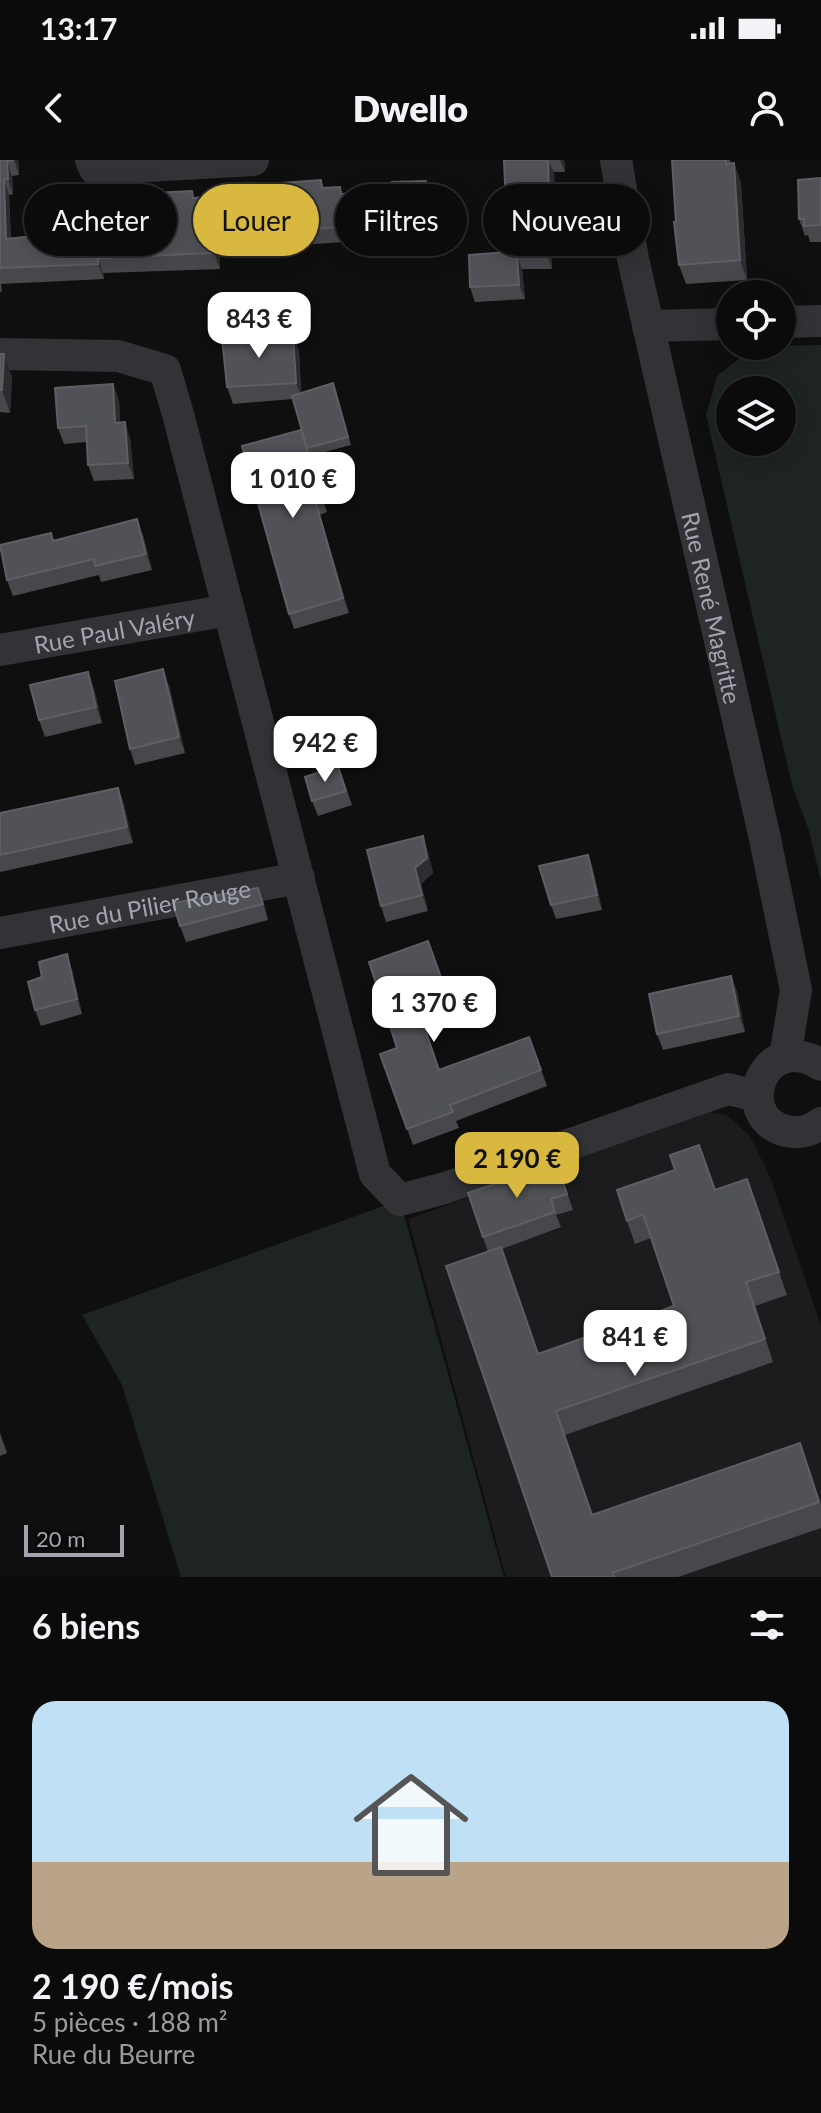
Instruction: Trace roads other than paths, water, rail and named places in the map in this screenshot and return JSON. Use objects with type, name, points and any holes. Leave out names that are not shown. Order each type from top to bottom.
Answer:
[{"type":"street","points":[[91,160],[95,169],[253,160]]},
{"type":"street","name":"Rue René Magritte","points":[[616,160],[633,259],[764,834],[796,990],[785,1057]]},
{"type":"street","points":[[796,322],[821,321]]},
{"type":"street","points":[[648,326],[716,324]]},
{"type":"street","points":[[0,354],[118,356],[165,370],[375,1174],[400,1200],[445,1188],[728,1089],[757,1096]]},
{"type":"street","name":"Rue Paul Valéry","points":[[0,650],[229,610]]},
{"type":"street","name":"Rue du Pilier Rouge","points":[[0,933],[299,878]]},
{"type":"street","points":[[819,1128],[790,1132],[777,1128],[760,1109],[757,1096],[764,1072],[785,1057],[797,1055],[821,1065]]}]
